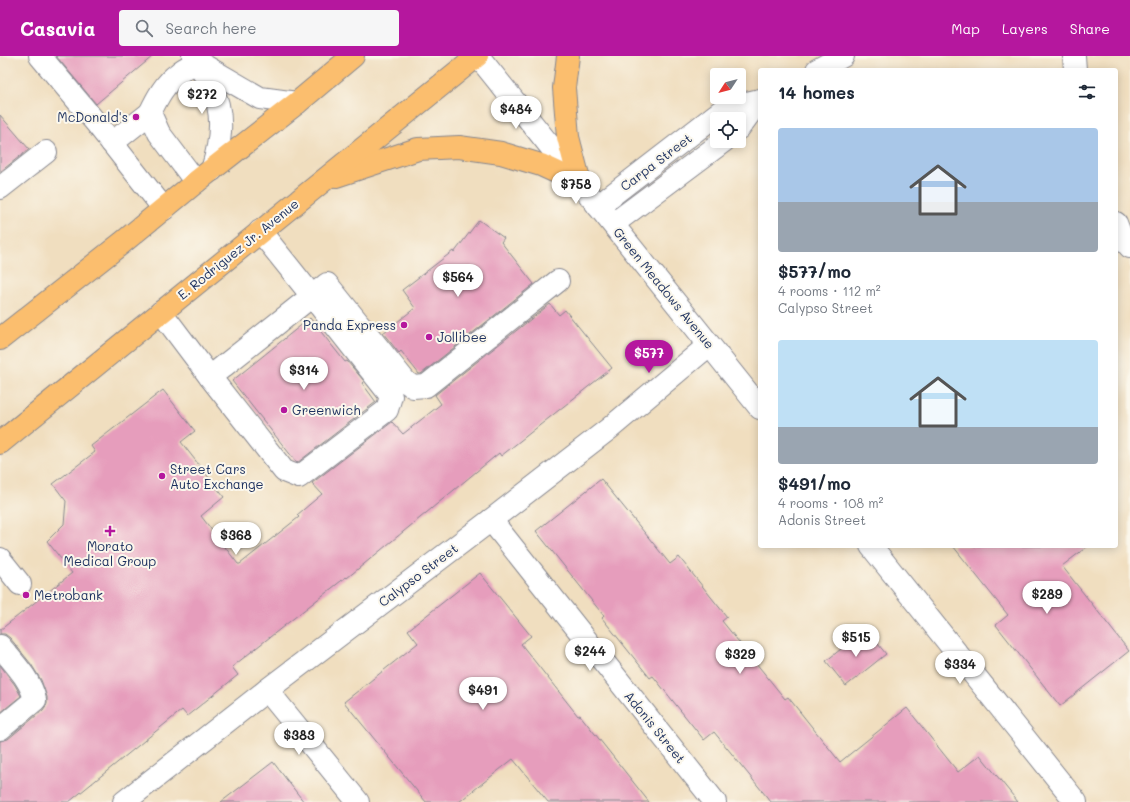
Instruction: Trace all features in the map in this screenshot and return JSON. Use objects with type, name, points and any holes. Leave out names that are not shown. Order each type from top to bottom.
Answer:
[{"type":"main road","name":"E. Rodriguez Jr. Avenue","points":[[0,443],[477,56]]},
{"type":"main road","points":[[568,56],[564,88],[568,137],[580,183]]},
{"type":"main road","points":[[0,339],[297,103],[346,58]]},
{"type":"main road","points":[[323,180],[418,149],[459,147],[501,153],[541,165],[580,183]]},
{"type":"street","points":[[40,56],[164,209]]},
{"type":"street","name":"Green Meadows Avenue","points":[[477,56],[758,406]]},
{"type":"street","points":[[821,68],[843,56]]},
{"type":"street","points":[[1074,56],[1075,68]]},
{"type":"street","points":[[112,143],[150,114],[159,94],[170,80],[196,59]]},
{"type":"street","points":[[150,114],[159,133],[204,176],[218,150],[221,131],[218,104],[196,59]]},
{"type":"street","points":[[196,59],[260,98],[297,103]]},
{"type":"street","name":"Carpa Street","points":[[598,206],[725,108],[758,101]]},
{"type":"street","name":"Carpa Street","points":[[746,119],[758,102]]},
{"type":"street","name":"Carpa Street","points":[[612,224],[715,148]]},
{"type":"street","points":[[0,188],[46,152]]},
{"type":"street","points":[[1118,228],[1121,236],[1130,247]]},
{"type":"street","points":[[260,231],[319,290],[405,381],[413,386],[426,386],[558,281]]},
{"type":"street","points":[[161,312],[284,471],[299,477],[387,410],[391,396],[319,290]]},
{"type":"street","points":[[210,377],[319,290]]},
{"type":"street","name":"Calypso Street","points":[[124,802],[267,690],[610,428],[709,345]]},
{"type":"street","name":"Adonis Street","points":[[491,520],[715,802]]},
{"type":"street","points":[[873,548],[1076,802]]},
{"type":"street","points":[[0,559],[20,584]]},
{"type":"street","points":[[0,646],[22,673],[33,692],[35,700],[0,728]]},
{"type":"street","points":[[267,690],[358,802]]},
{"type":"building","points":[[56,56],[153,56],[96,104]]},
{"type":"building","points":[[0,115],[29,149],[0,172]]},
{"type":"building","points":[[479,220],[504,238],[501,242],[534,284],[421,374],[419,374],[401,351],[399,353],[383,333],[415,308],[402,290],[453,251],[454,253]]},
{"type":"building","points":[[550,304],[559,315],[565,310],[612,368],[501,456],[499,453],[347,578],[346,577],[232,667],[238,675],[187,716],[182,710],[69,802],[0,802],[0,741],[8,739],[43,710],[47,704],[47,697],[41,680],[31,664],[10,638],[5,634],[0,634],[0,630],[72,573],[47,541],[64,524],[66,501],[53,484],[95,452],[91,446],[163,390],[195,431],[181,442],[224,497],[201,516],[238,564],[240,564],[299,517],[297,515],[322,494],[312,483],[392,422],[403,434],[441,404],[435,395]]},
{"type":"building","points":[[310,318],[345,362],[347,361],[364,381],[362,383],[376,402],[297,463],[232,381]]},
{"type":"building","points":[[601,479],[670,564],[679,557],[727,617],[722,621],[785,699],[788,697],[840,762],[907,708],[958,772],[980,755],[1018,802],[771,802],[714,732],[704,740],[653,676],[650,678],[602,618],[604,616],[536,531]]},
{"type":"building","points":[[955,548],[1085,548],[1062,566],[1129,651],[1060,706],[996,625],[1008,615]]},
{"type":"building","points":[[480,573],[531,636],[521,644],[649,802],[548,802],[513,759],[459,802],[426,802],[344,702],[418,643],[408,630]]},
{"type":"building","points":[[866,629],[886,654],[846,686],[826,661]]},
{"type":"building","points":[[0,665],[15,685],[21,696],[0,713]]},
{"type":"building","points":[[273,762],[304,802],[221,802]]},
{"type":"place","name":"McDonald's","points":[[136,117]]},
{"type":"place","name":"Panda Express","points":[[404,325]]},
{"type":"place","name":"Jollibee","points":[[429,337]]},
{"type":"place","name":"Greenwich","points":[[284,410]]},
{"type":"place","name":"Street Cars Auto Exchange","points":[[162,476]]},
{"type":"place","name":"Morato Medical Group","points":[[110,531]]},
{"type":"place","name":"Metrobank","points":[[26,595]]}]
